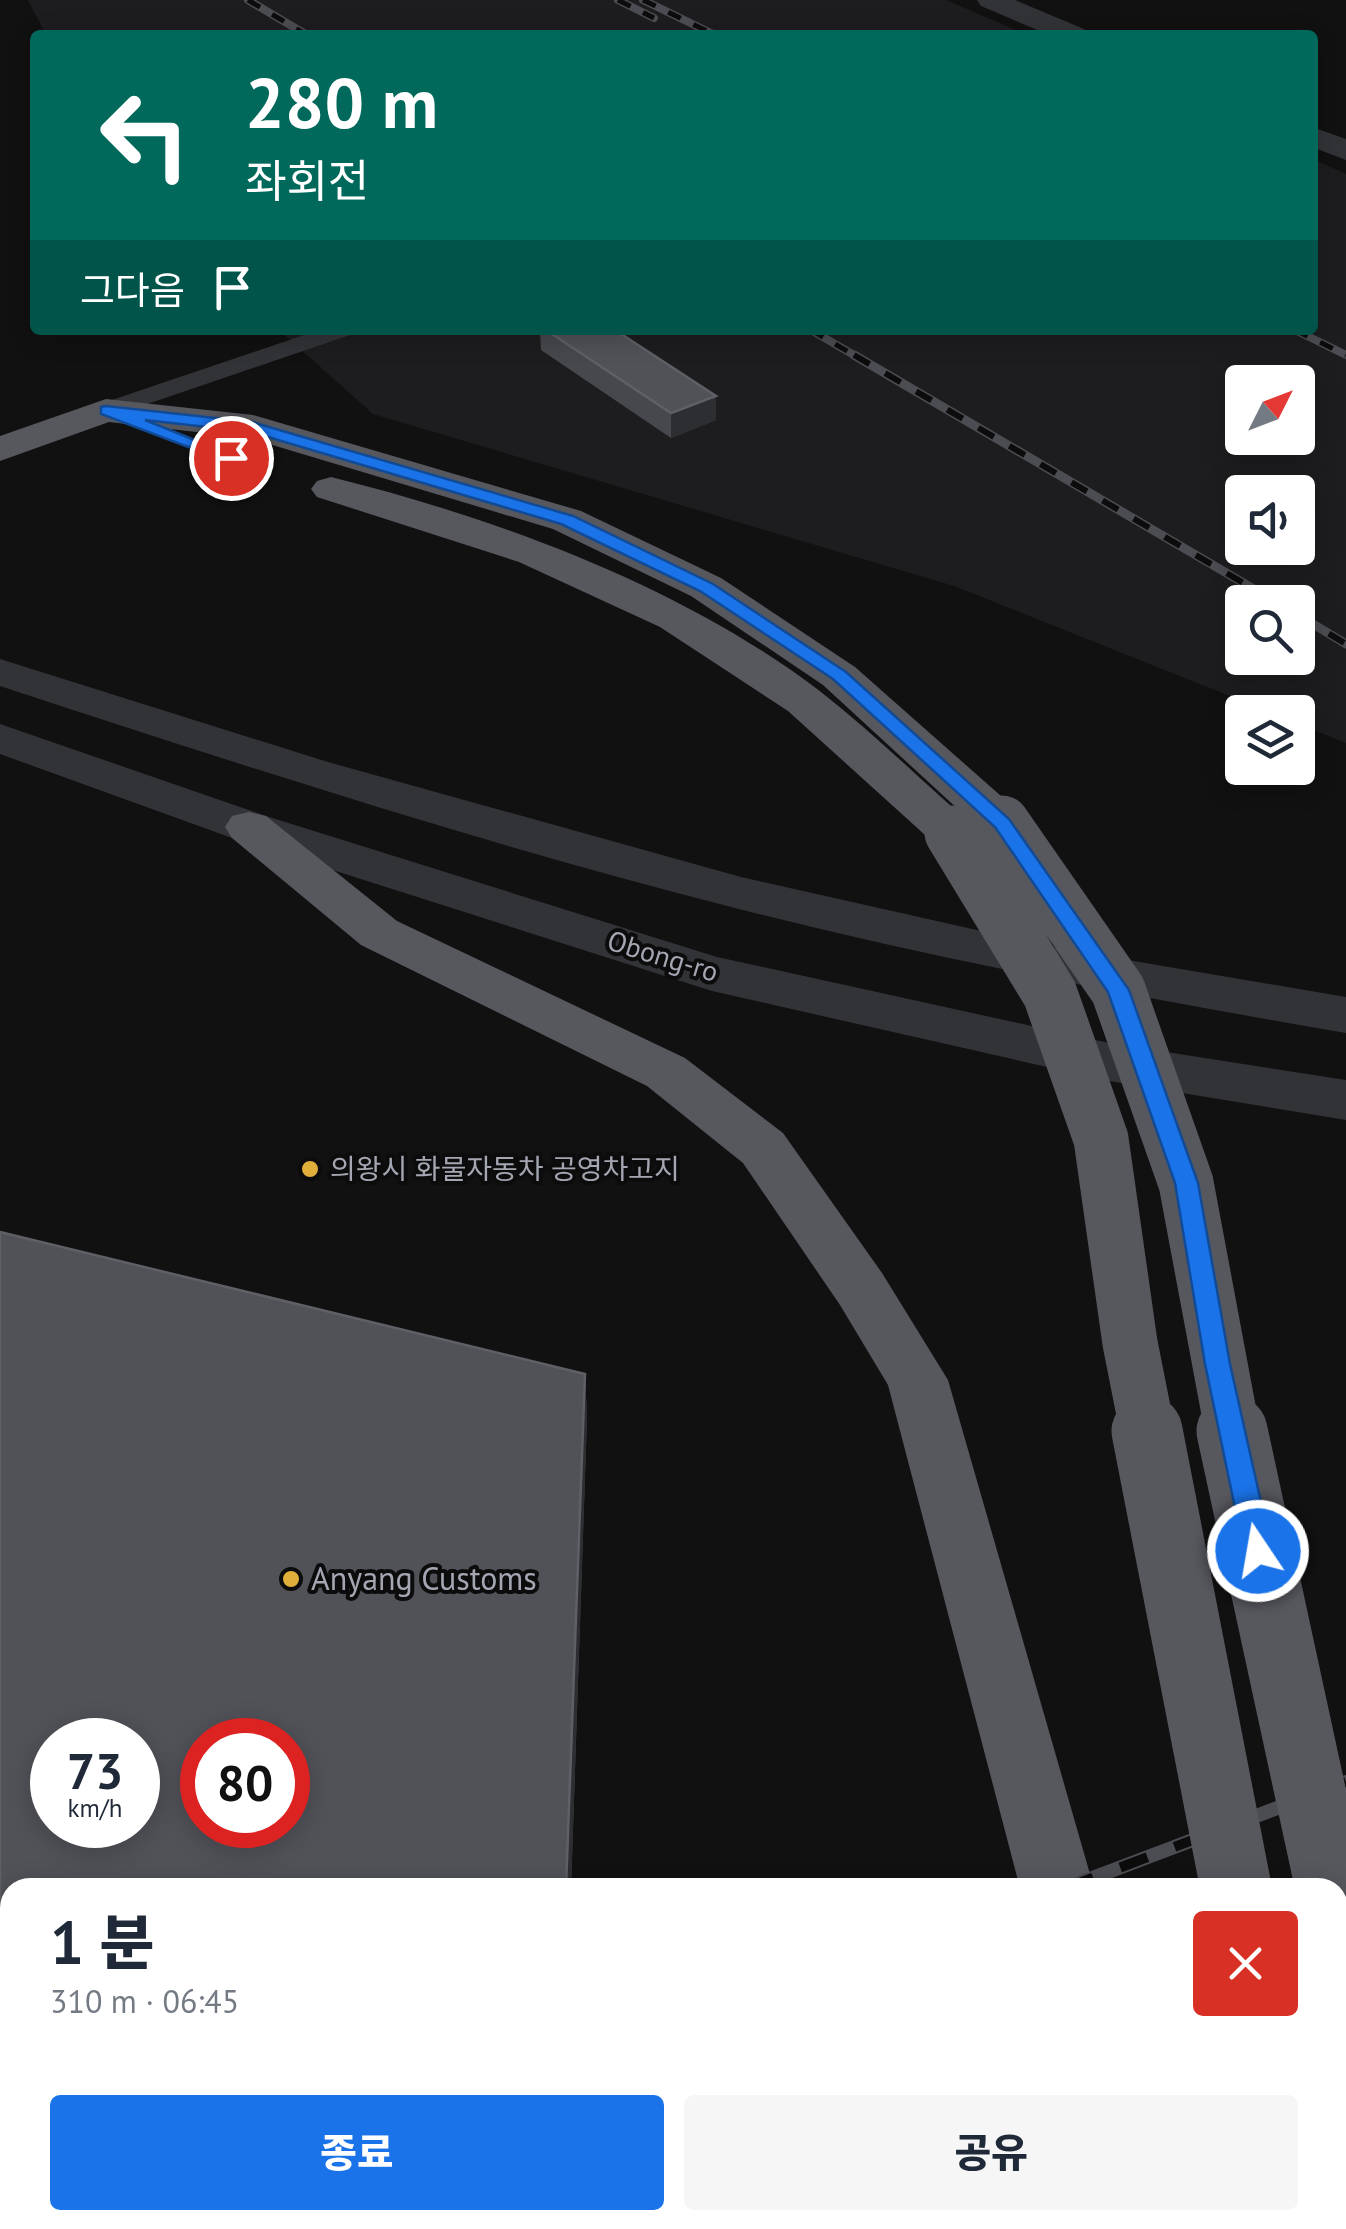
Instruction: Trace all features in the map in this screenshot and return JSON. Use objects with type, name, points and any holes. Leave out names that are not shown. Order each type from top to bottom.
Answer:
[{"type":"highway","points":[[0,449],[106,410],[193,446],[534,553],[674,618],[804,701],[977,828],[1118,990],[1186,1183],[1218,1364],[1329,1878]]},
{"type":"highway","points":[[249,827],[378,933],[666,1072],[764,1148],[917,1380],[1054,1878]]},
{"type":"highway","points":[[977,828],[1050,994],[1101,1139],[1130,1344],[1234,1878]]},
{"type":"street","points":[[992,0],[1062,30]]},
{"type":"street","points":[[1318,138],[1346,150]]},
{"type":"street","points":[[13,673],[311,772],[740,893],[1057,966],[1346,1015]]},
{"type":"street","name":"Obong-ro","points":[[0,738],[249,827],[712,972],[1109,1062],[1346,1100]]},
{"type":"lane","points":[[106,410],[327,335]]},
{"type":"shaded area","points":[[28,0],[946,0],[1015,30],[43,30]]},
{"type":"shaded area","points":[[1318,161],[1346,174],[1346,743],[1315,731],[1315,695],[1227,695],[954,586],[373,414],[285,335],[1318,335]]},
{"type":"building","points":[[554,335],[623,335],[716,396],[671,413]]},
{"type":"building","name":"Anyang Customs","points":[[0,1232],[585,1374],[566,1878],[0,1878]]},
{"type":"railway","points":[[248,0],[299,30]]},
{"type":"railway","points":[[618,0],[654,18]]},
{"type":"railway","points":[[643,0],[705,30]]},
{"type":"railway","points":[[820,335],[859,358]]},
{"type":"railway","points":[[1305,335],[1346,355]]},
{"type":"railway","points":[[854,355],[1247,585]]},
{"type":"railway","points":[[1315,625],[1346,644]]},
{"type":"railway","points":[[1092,1878],[1346,1782]]},
{"type":"place","name":"의왕시 화물자동차 공영차고지","points":[[310,1169]]},
{"type":"place","name":"Anyang Customs","points":[[291,1579]]},
{"type":"route","points":[[231,458],[106,410],[252,427],[567,520],[706,588],[839,676],[1002,823],[1118,990],[1186,1183],[1218,1364],[1258,1551]]}]
